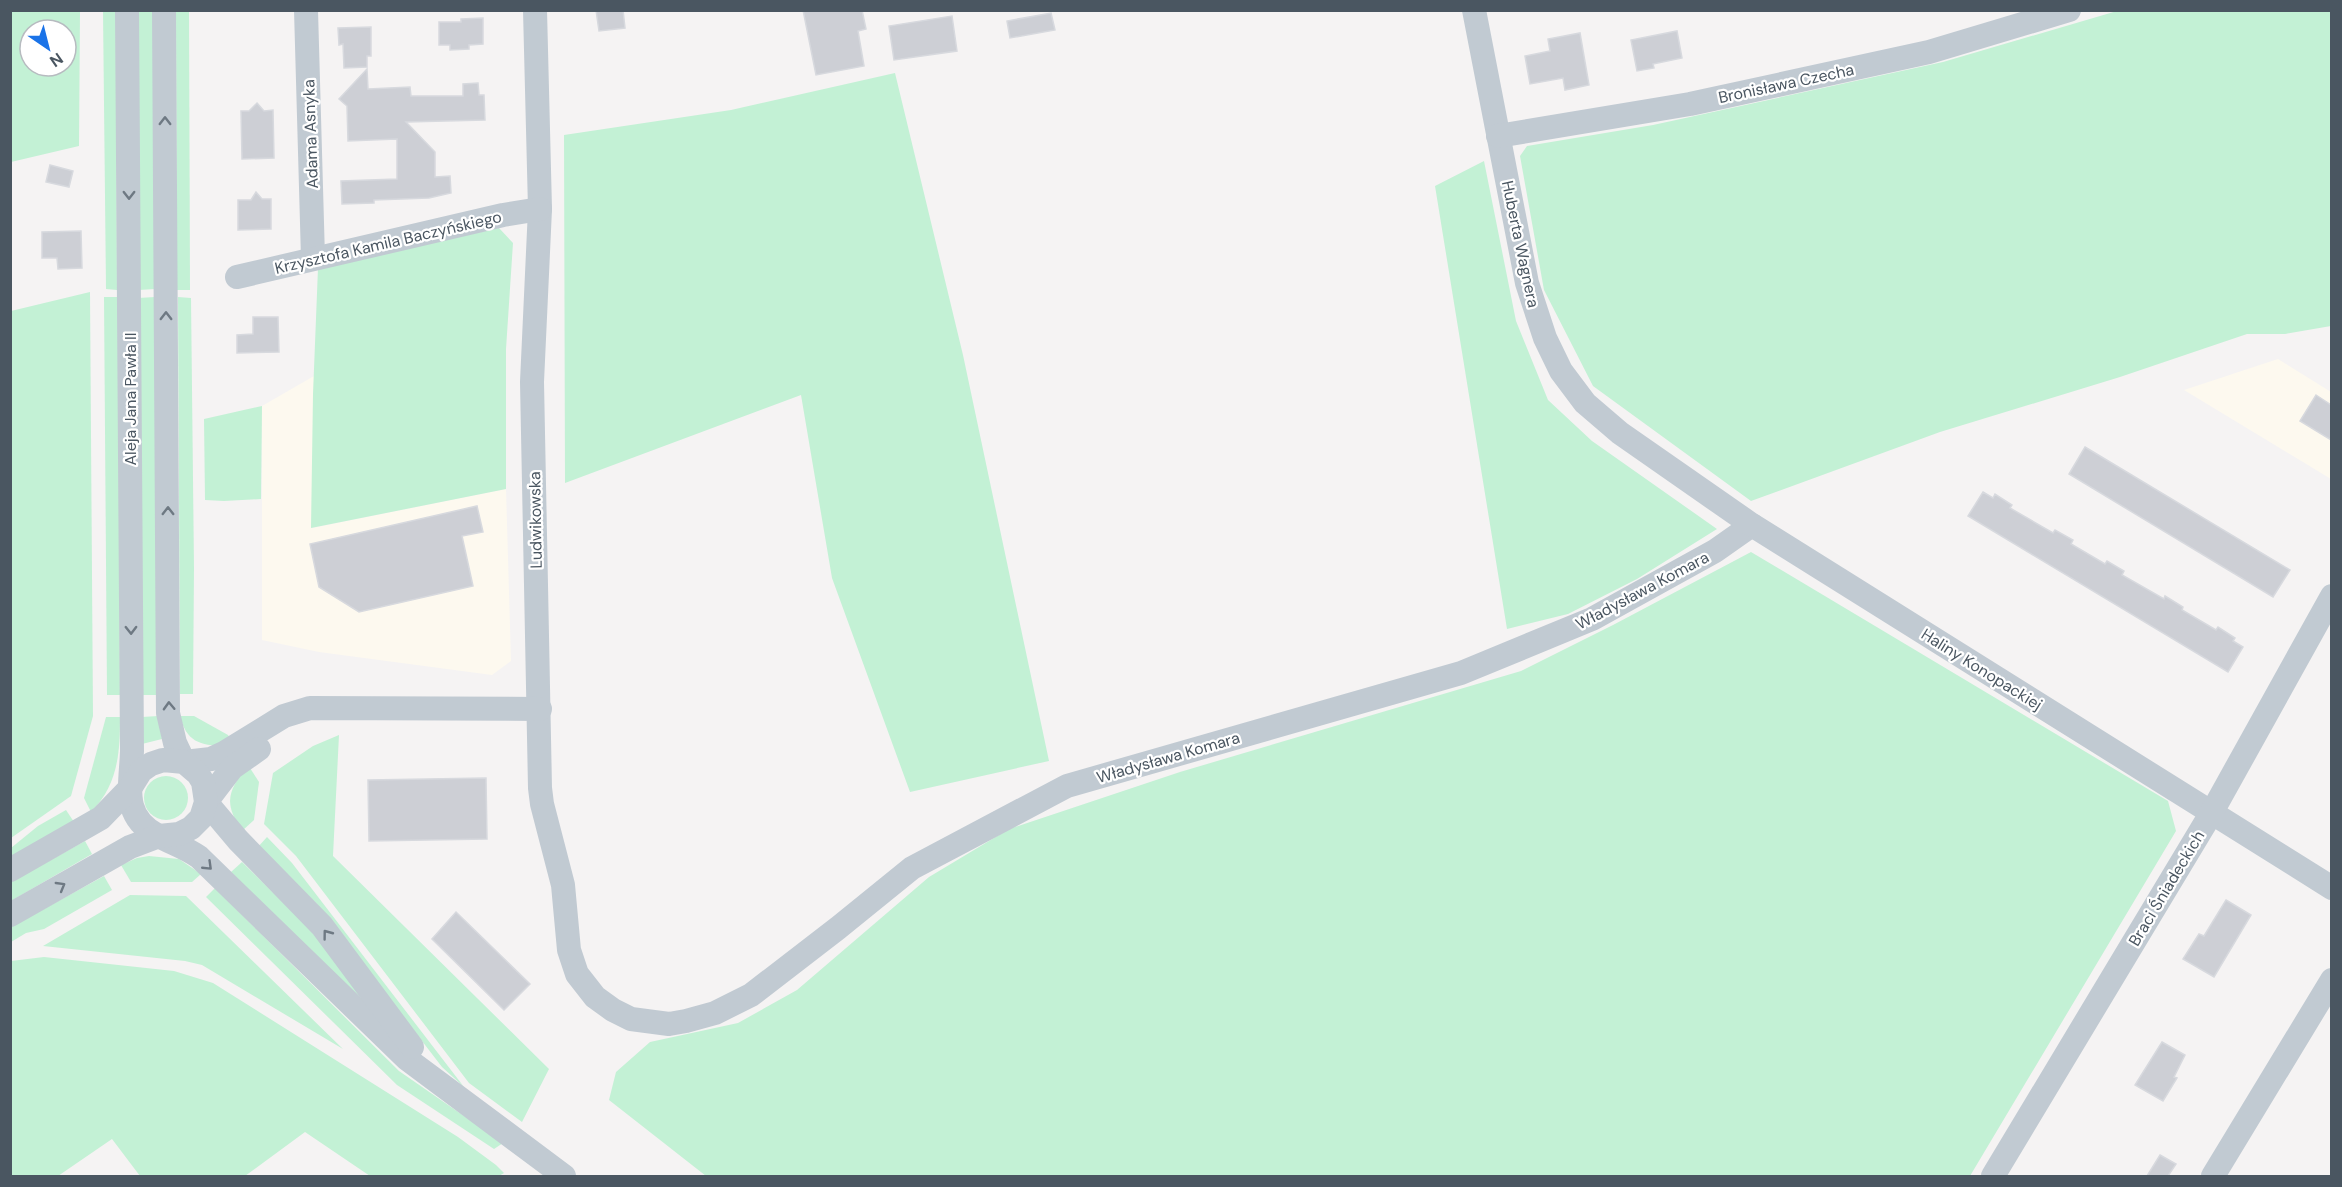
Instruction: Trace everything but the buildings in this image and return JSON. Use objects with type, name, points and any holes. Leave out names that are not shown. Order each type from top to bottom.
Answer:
[{"type":"street","name":"Aleja Jana Pawła II","points":[[127,10],[131,787]]},
{"type":"street","points":[[164,10],[168,713],[175,743],[184,762],[198,774],[203,782],[206,802],[238,840],[322,926],[423,1062],[454,1094]]},
{"type":"street","name":"Adama Asnyka","points":[[306,10],[313,258]]},
{"type":"street","name":"Ludwikowska","points":[[535,10],[540,209],[532,382],[540,788],[563,885],[569,951],[577,974],[595,997],[613,1010]]},
{"type":"street","name":"Huberta Wagnera","points":[[1474,10],[1527,283],[1545,338],[1561,370],[1585,403],[1598,416],[1752,525]]},
{"type":"street","name":"Bronisława Czecha","points":[[1498,136],[1690,104],[1929,52],[2069,10]]},
{"type":"street","name":"Krzysztofa Kamila Baczyńskiego","points":[[237,277],[503,215],[540,209]]},
{"type":"street","name":"Haliny Konopackiej","points":[[1752,525],[2331,888]]},
{"type":"street","name":"Władysława Komara","points":[[613,1010],[631,1019],[669,1024],[715,1013],[751,994],[782,972],[912,868],[1067,786],[1461,673],[1592,619],[1715,551],[1752,525]]},
{"type":"street","name":"Braci Śniadeckich","points":[[1993,1176],[2212,812],[2331,596]]},
{"type":"street","points":[[10,870],[101,818],[131,787],[141,771],[151,764],[163,760],[184,762],[211,759],[284,716],[310,708],[540,709]]},
{"type":"street","points":[[10,915],[130,847],[159,836],[179,834],[191,828],[201,818],[206,802],[232,768],[310,718],[335,708]]},
{"type":"street","points":[[131,787],[130,802],[133,812],[145,828],[185,847],[199,857],[407,1059],[551,1173]]},
{"type":"street","points":[[2213,1176],[2331,980]]},
{"type":"shaded area","points":[[2278,359],[2331,392],[2331,479],[2184,390]]},
{"type":"shaded area","points":[[314,376],[312,528],[506,489],[511,661],[492,675],[319,652],[262,640],[262,406]]},
{"type":"green space","points":[[10,11],[80,11],[79,146],[11,162]]},
{"type":"green space","points":[[103,11],[116,11],[117,290],[106,289]]},
{"type":"green space","points":[[138,11],[154,11],[155,289],[139,290]]},
{"type":"green space","points":[[176,11],[189,11],[190,290],[177,290]]},
{"type":"green space","points":[[2117,11],[2331,11],[2331,326],[2285,334],[2247,334],[2120,377],[1940,432],[1751,501],[1593,386],[1544,290],[1520,156],[1527,146],[1653,125],[1943,62]]},
{"type":"green space","points":[[895,73],[963,355],[1049,761],[910,792],[832,578],[801,395],[565,483],[564,135],[731,110]]},
{"type":"green space","points":[[1484,161],[1516,321],[1548,400],[1592,441],[1717,529],[1637,579],[1568,614],[1507,629],[1435,186]]},
{"type":"green space","points":[[499,228],[513,243],[506,349],[506,489],[311,528],[318,268]]},
{"type":"green space","points":[[90,292],[93,716],[71,796],[11,838],[11,311]]},
{"type":"green space","points":[[104,297],[118,297],[120,695],[107,695]]},
{"type":"green space","points":[[155,297],[158,695],[142,695],[138,298]]},
{"type":"green space","points":[[178,297],[191,298],[193,694],[180,694]]},
{"type":"green space","points":[[262,406],[261,499],[205,500],[204,419]]},
{"type":"green space","points":[[1751,552],[2168,801],[2176,831],[1970,1176],[706,1176],[609,1100],[616,1072],[650,1042],[738,1023],[797,990],[929,877],[1009,829],[1180,772],[1521,671]]},
{"type":"green space","points":[[158,716],[162,739],[142,744],[142,717]]},
{"type":"green space","points":[[180,716],[194,716],[228,735],[231,740],[224,746],[201,743],[186,731]]},
{"type":"green space","points":[[106,717],[120,717],[118,756],[107,791],[91,812],[84,798]]},
{"type":"green space","points":[[339,735],[333,856],[549,1069],[522,1122],[469,1083],[296,856],[264,824],[273,773],[313,746]]},
{"type":"green space","points":[[248,765],[259,782],[254,820],[242,831],[232,812],[230,797],[236,782]]},
{"type":"green space","points":[[166,776],[175,777],[182,782],[187,789],[187,807],[182,814],[175,819],[166,820],[157,819],[150,814],[145,807],[144,798],[145,789],[150,782],[157,777]]},
{"type":"green space","points":[[66,810],[74,822],[11,858],[11,848],[38,826]]},
{"type":"green space","points":[[267,837],[292,863],[464,1087],[442,1067],[316,903],[258,847]]},
{"type":"green space","points":[[85,841],[92,854],[11,901],[11,882]]},
{"type":"green space","points":[[149,856],[179,859],[201,874],[192,882],[131,882],[121,865]]},
{"type":"green space","points":[[242,862],[307,926],[373,1007],[367,1006],[231,872]]},
{"type":"green space","points":[[104,876],[112,890],[44,929],[26,933],[11,942],[11,927]]},
{"type":"green space","points":[[215,888],[399,1071],[503,1143],[494,1149],[397,1085],[206,897]]},
{"type":"green space","points":[[130,895],[186,896],[343,1049],[202,965],[185,961],[43,946]]},
{"type":"green space","points":[[44,957],[174,971],[213,983],[458,1137],[504,1173],[499,1176],[370,1176],[305,1132],[245,1176],[140,1176],[112,1139],[58,1176],[11,1176],[11,961]]}]
